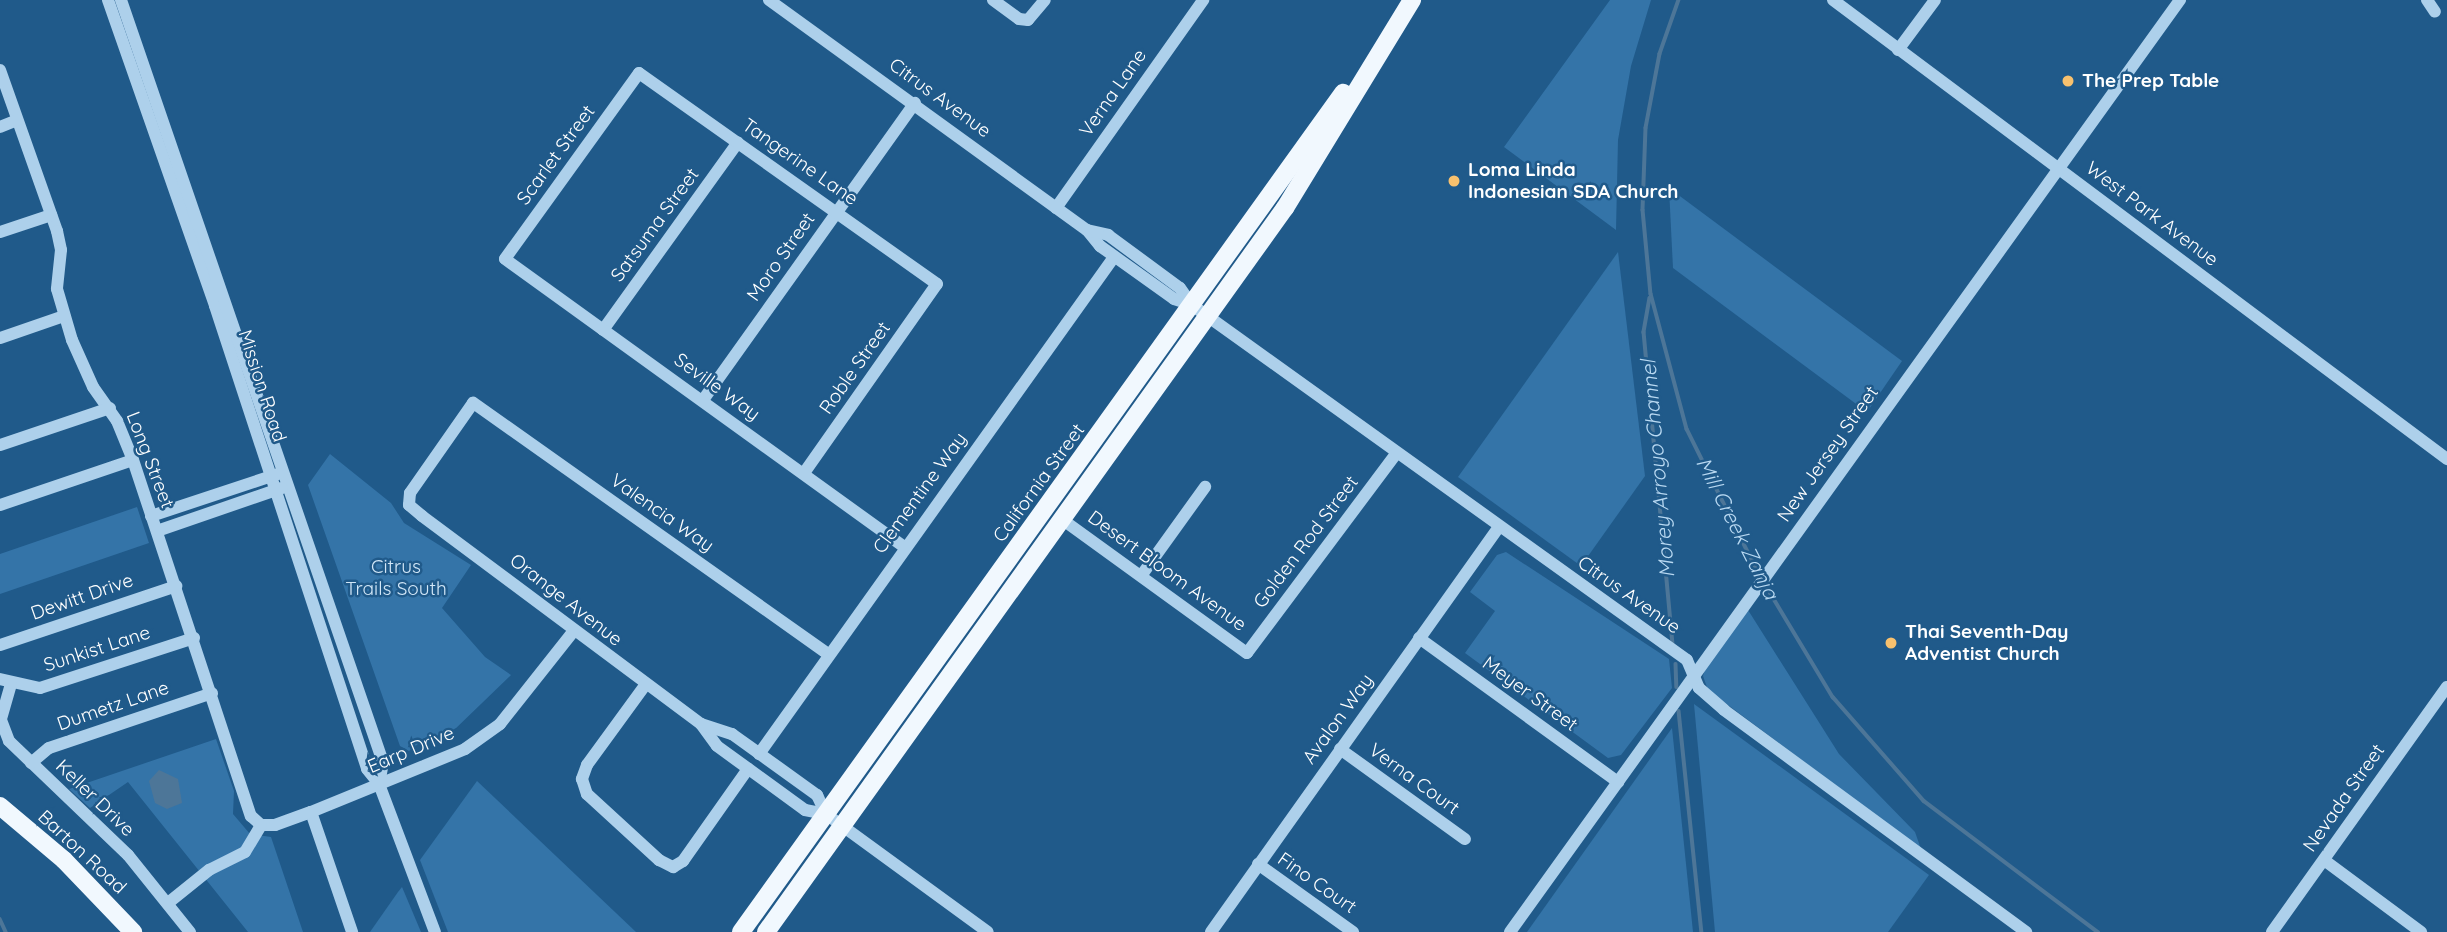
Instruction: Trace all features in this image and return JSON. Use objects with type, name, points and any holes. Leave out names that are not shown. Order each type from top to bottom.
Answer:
[{"type":"main road","name":"California Street","points":[[741,932],[1200,311],[1285,208],[1366,77],[1372,60],[1412,0]]},
{"type":"main road","name":"California Street","points":[[766,932],[1063,520],[1200,311]]},
{"type":"main road","name":"Barton Road","points":[[0,806],[64,860],[133,932]]},
{"type":"street","name":"Mission Road","points":[[107,0],[276,491],[367,769],[379,784],[435,932]]},
{"type":"street","name":"Mission Road","points":[[121,0],[290,485],[383,762],[379,784]]},
{"type":"street","name":"Citrus Avenue","points":[[768,0],[915,103],[1087,230],[1114,257],[1174,299],[1200,311],[1498,528],[1687,660],[1699,688],[1724,710],[2026,932]]},
{"type":"street","points":[[993,0],[1019,19],[1028,20],[1045,0]]},
{"type":"street","name":"Verna Lane","points":[[1056,208],[1203,0]]},
{"type":"street","name":"West Park Avenue","points":[[1833,0],[2447,459]]},
{"type":"street","points":[[1898,50],[1935,0]]},
{"type":"street","name":"New Jersey Street","points":[[1510,932],[2058,166],[2180,0]]},
{"type":"street","points":[[2427,0],[2435,12]]},
{"type":"street","name":"Long Street","points":[[0,71],[61,250],[57,289],[64,316],[88,378],[110,408],[133,460],[251,816],[261,825]]},
{"type":"street","name":"Tangerine Lane","points":[[639,74],[937,284]]},
{"type":"street","name":"Scarlet Street","points":[[505,259],[639,74]]},
{"type":"street","name":"Moro Street","points":[[703,400],[915,103]]},
{"type":"street","points":[[0,127],[17,120]]},
{"type":"street","name":"Satsuma Street","points":[[603,330],[738,142]]},
{"type":"street","points":[[0,232],[51,215]]},
{"type":"street","name":"Citrus Avenue","points":[[1087,230],[1108,236],[1180,288],[1200,311]]},
{"type":"street","name":"Clementine Way","points":[[759,754],[1114,257]]},
{"type":"street","name":"Seville Way","points":[[505,259],[905,547]]},
{"type":"street","name":"Roble Street","points":[[804,473],[937,284]]},
{"type":"street","points":[[0,338],[64,316]]},
{"type":"street","name":"Orange Avenue","points":[[473,403],[410,493],[409,505],[508,578],[573,632],[701,724],[717,746],[748,769],[805,810],[826,814],[988,932]]},
{"type":"street","name":"Valencia Way","points":[[473,403],[828,654]]},
{"type":"street","points":[[0,445],[110,408]]},
{"type":"street","name":"Golden Rod Street","points":[[1247,653],[1396,454]]},
{"type":"street","points":[[0,505],[133,460]]},
{"type":"street","points":[[151,516],[285,472]]},
{"type":"street","points":[[156,531],[290,485]]},
{"type":"street","points":[[1141,576],[1205,487]]},
{"type":"street","points":[[205,498],[210,513]]},
{"type":"street","name":"Desert Bloom Avenue","points":[[1063,520],[1247,653]]},
{"type":"street","name":"Avalon Way","points":[[1211,932],[1498,528]]},
{"type":"street","name":"Dewitt Drive","points":[[0,645],[176,586]]},
{"type":"street","name":"Earp Drive","points":[[261,825],[275,825],[311,812],[465,749],[500,724],[573,632]]},
{"type":"street","name":"Sunkist Lane","points":[[6,681],[40,688],[54,685],[194,638]]},
{"type":"street","name":"Meyer Street","points":[[1419,638],[1618,782]]},
{"type":"street","name":"Keller Drive","points":[[6,681],[2,729],[31,763],[128,855],[190,932]]},
{"type":"street","points":[[646,684],[587,765],[582,779],[587,794],[659,860],[673,867],[683,861],[748,769]]},
{"type":"street","name":"Nevada Street","points":[[2272,932],[2447,687]]},
{"type":"street","name":"Dumetz Lane","points":[[31,763],[49,748],[212,693]]},
{"type":"street","name":"Orange Avenue","points":[[701,724],[732,734],[817,795],[826,814]]},
{"type":"street","name":"Verna Court","points":[[1340,750],[1465,839]]},
{"type":"street","points":[[311,812],[352,932]]},
{"type":"street","points":[[168,903],[218,864],[245,852],[261,825]]},
{"type":"street","points":[[2324,860],[2421,932]]},
{"type":"street","name":"Fino Court","points":[[1258,864],[1353,932]]},
{"type":"green space","points":[[1610,0],[1651,0],[1631,66],[1618,140],[1616,230],[1504,147]]},
{"type":"green space","points":[[1669,188],[1902,361],[1867,412],[1673,268]]},
{"type":"green space","points":[[1618,252],[1645,476],[1581,566],[1458,477]]},
{"type":"green space","name":"Citrus Trails South","points":[[330,454],[391,503],[404,523],[471,565],[442,608],[485,657],[511,675],[453,731],[423,740],[409,751],[400,746],[308,485]]},
{"type":"green space","points":[[137,507],[149,543],[0,594],[0,554]]},
{"type":"green space","points":[[1506,552],[1669,659],[1672,688],[1621,755],[1608,758],[1465,653],[1495,611],[1470,592],[1497,555]]},
{"type":"green space","points":[[1748,610],[1839,754],[1915,832],[1921,849],[1708,690],[1703,676],[1706,666]]},
{"type":"green space","points":[[1694,704],[1929,875],[1888,932],[1715,932]]},
{"type":"green space","points":[[1672,728],[1693,932],[1527,932]]},
{"type":"green space","points":[[216,739],[234,791],[233,814],[250,834],[271,837],[303,932],[248,932],[128,782],[90,808],[69,789]]},
{"type":"green space","points":[[477,781],[636,932],[448,932],[420,860]]},
{"type":"green space","points":[[402,887],[421,932],[370,932],[398,892]]},
{"type":"shaded area","points":[[159,770],[178,779],[182,803],[167,809],[155,803],[149,781]]},
{"type":"waterway","name":"Mill Creek Zanja","points":[[1679,0],[1660,54],[1646,128],[1643,210],[1651,294],[1687,429],[1761,578]]},
{"type":"waterway","name":"Morey Arroyo Channel","points":[[1650,298],[1644,332],[1673,644]]},
{"type":"waterway","name":"Mill Creek Zanja","points":[[1765,584],[1833,697],[1924,801],[2098,932]]},
{"type":"waterway","name":"Morey Arroyo Channel","points":[[1676,664],[1677,687]]},
{"type":"waterway","name":"Morey Arroyo Channel","points":[[1679,711],[1702,932]]},
{"type":"waterway","points":[[0,919],[6,932]]},
{"type":"place","name":"The Prep Table","points":[[2068,81]]},
{"type":"place","name":"Loma Linda Indonesian SDA Church","points":[[1454,181]]},
{"type":"place","name":"Thai Seventh-Day Adventist Church","points":[[1891,643]]}]
